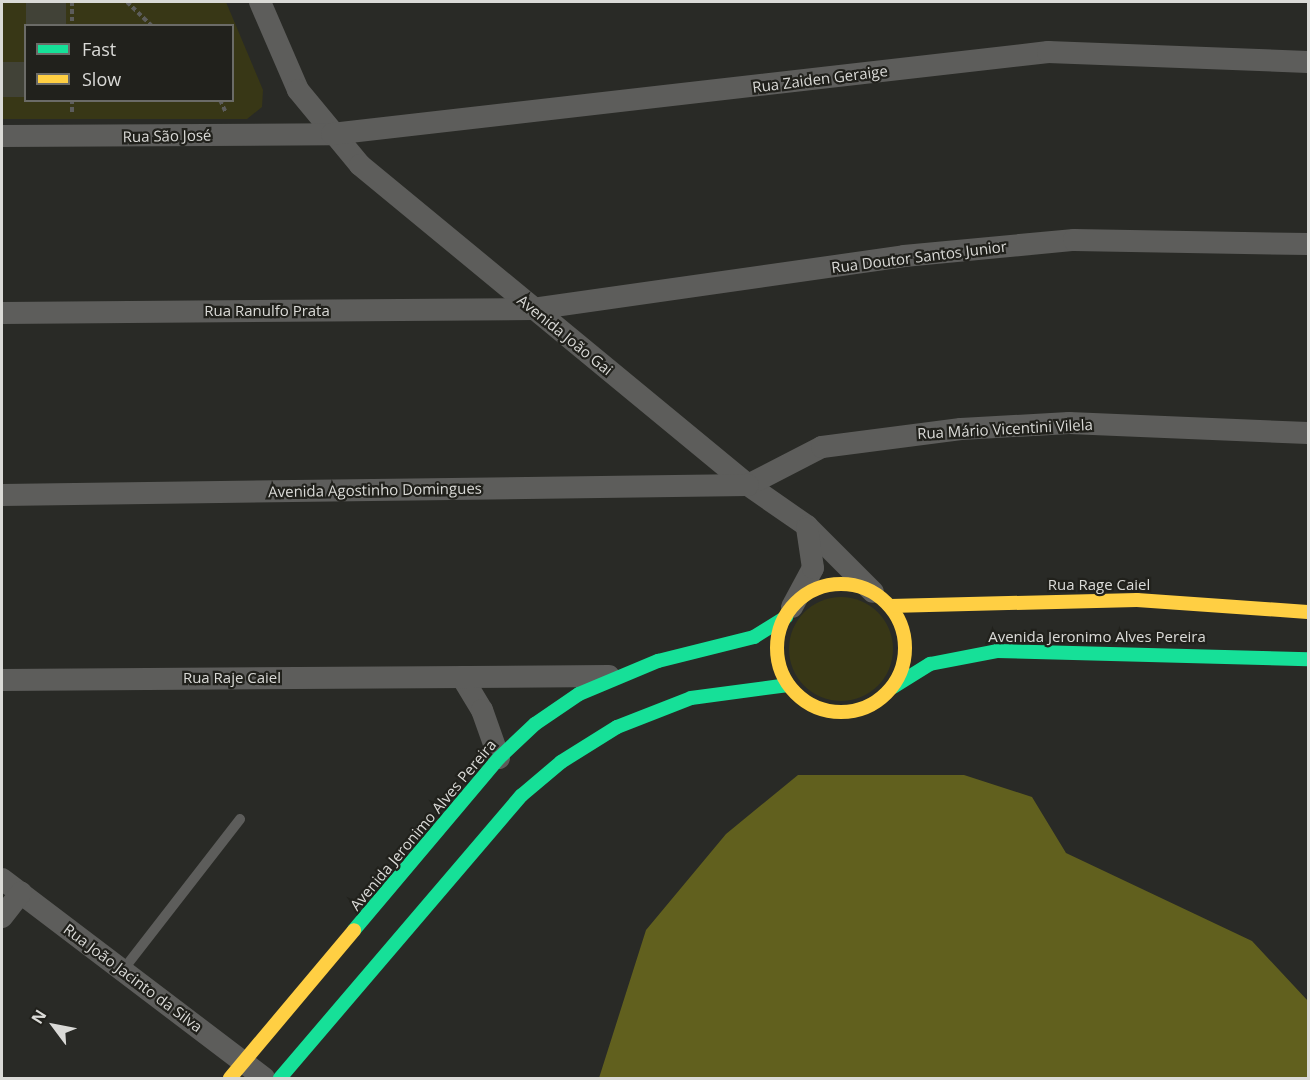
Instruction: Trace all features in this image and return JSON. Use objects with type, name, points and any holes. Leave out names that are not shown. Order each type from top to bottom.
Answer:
[{"type":"main road","points":[[830,585],[881,599],[906,646],[893,687],[860,710],[840,713],[820,709],[788,685],[777,651],[789,612],[830,585]]},
{"type":"main road","name":"Rua Rage Caiel","points":[[881,599],[1137,600],[1308,612]]},
{"type":"main road","name":"Avenida Jeronimo Alves Pereira","points":[[236,1070],[499,758],[579,694],[658,661],[754,638],[789,612]]},
{"type":"main road","name":"Avenida Jeronimo Alves Pereira","points":[[893,687],[930,664],[997,651],[1308,659]]},
{"type":"main road","points":[[280,1078],[522,795],[561,762],[617,727],[691,698],[788,685]]},
{"type":"street","name":"Avenida João Gai","points":[[260,2],[298,90],[332,134],[360,165],[748,485],[807,526],[881,599]]},
{"type":"street","name":"Rua Zaiden Geraige","points":[[332,134],[1048,52],[1308,62]]},
{"type":"street","name":"Rua São José","points":[[2,136],[332,134]]},
{"type":"street","name":"Rua Doutor Santos Junior","points":[[533,309],[904,256],[1074,240],[1308,244]]},
{"type":"street","name":"Rua Ranulfo Prata","points":[[2,313],[533,309]]},
{"type":"street","name":"Rua Mário Vicentini Vilela","points":[[748,485],[822,447],[961,429],[1069,423],[1308,434]]},
{"type":"street","name":"Avenida Agostinho Domingues","points":[[2,495],[748,485]]},
{"type":"street","points":[[789,612],[813,568],[807,526]]},
{"type":"street","name":"Rua Raje Caiel","points":[[2,680],[622,676]]},
{"type":"street","points":[[462,677],[482,710],[499,758]]},
{"type":"street","name":"Rua João Jacinto da Silva","points":[[2,879],[123,970],[236,1070],[264,1078]]},
{"type":"street","points":[[2,916],[21,893]]},
{"type":"lane","points":[[123,970],[240,819]]},
{"type":"path","points":[[72,2],[72,24]]},
{"type":"path","points":[[127,2],[150,24]]},
{"type":"shaded area","points":[[2,2],[226,2],[263,90],[262,107],[247,119],[2,119]]},
{"type":"shaded area","points":[[841,597],[861,601],[878,612],[889,629],[893,649],[889,669],[878,686],[861,697],[841,701],[821,697],[804,686],[793,669],[789,649],[793,629],[804,612],[821,601]]},
{"type":"shaded area","points":[[798,775],[964,775],[1032,797],[1066,853],[1252,941],[1308,1001],[1308,1078],[599,1078],[646,930],[726,834]]},
{"type":"building","points":[[26,2],[66,2],[66,24],[26,24]]},
{"type":"building","points":[[2,62],[24,62],[24,97],[2,97]]},
{"type":"traffic: fast","points":[[354,930],[499,758],[535,724],[579,694],[658,661],[754,637],[786,617]]},
{"type":"traffic: fast","points":[[893,687],[930,664],[997,651],[1308,659]]},
{"type":"traffic: fast","points":[[280,1078],[522,795],[561,762],[617,727],[691,698],[788,685]]},
{"type":"traffic: slow","points":[[841,584],[865,589],[886,603],[900,624],[905,648],[900,672],[886,693],[865,707],[841,712],[817,707],[796,693],[782,672],[777,648],[782,624],[796,603],[817,589],[841,584]]},
{"type":"traffic: slow","points":[[890,606],[1137,600],[1308,612]]},
{"type":"traffic: slow","points":[[230,1078],[354,930]]}]
